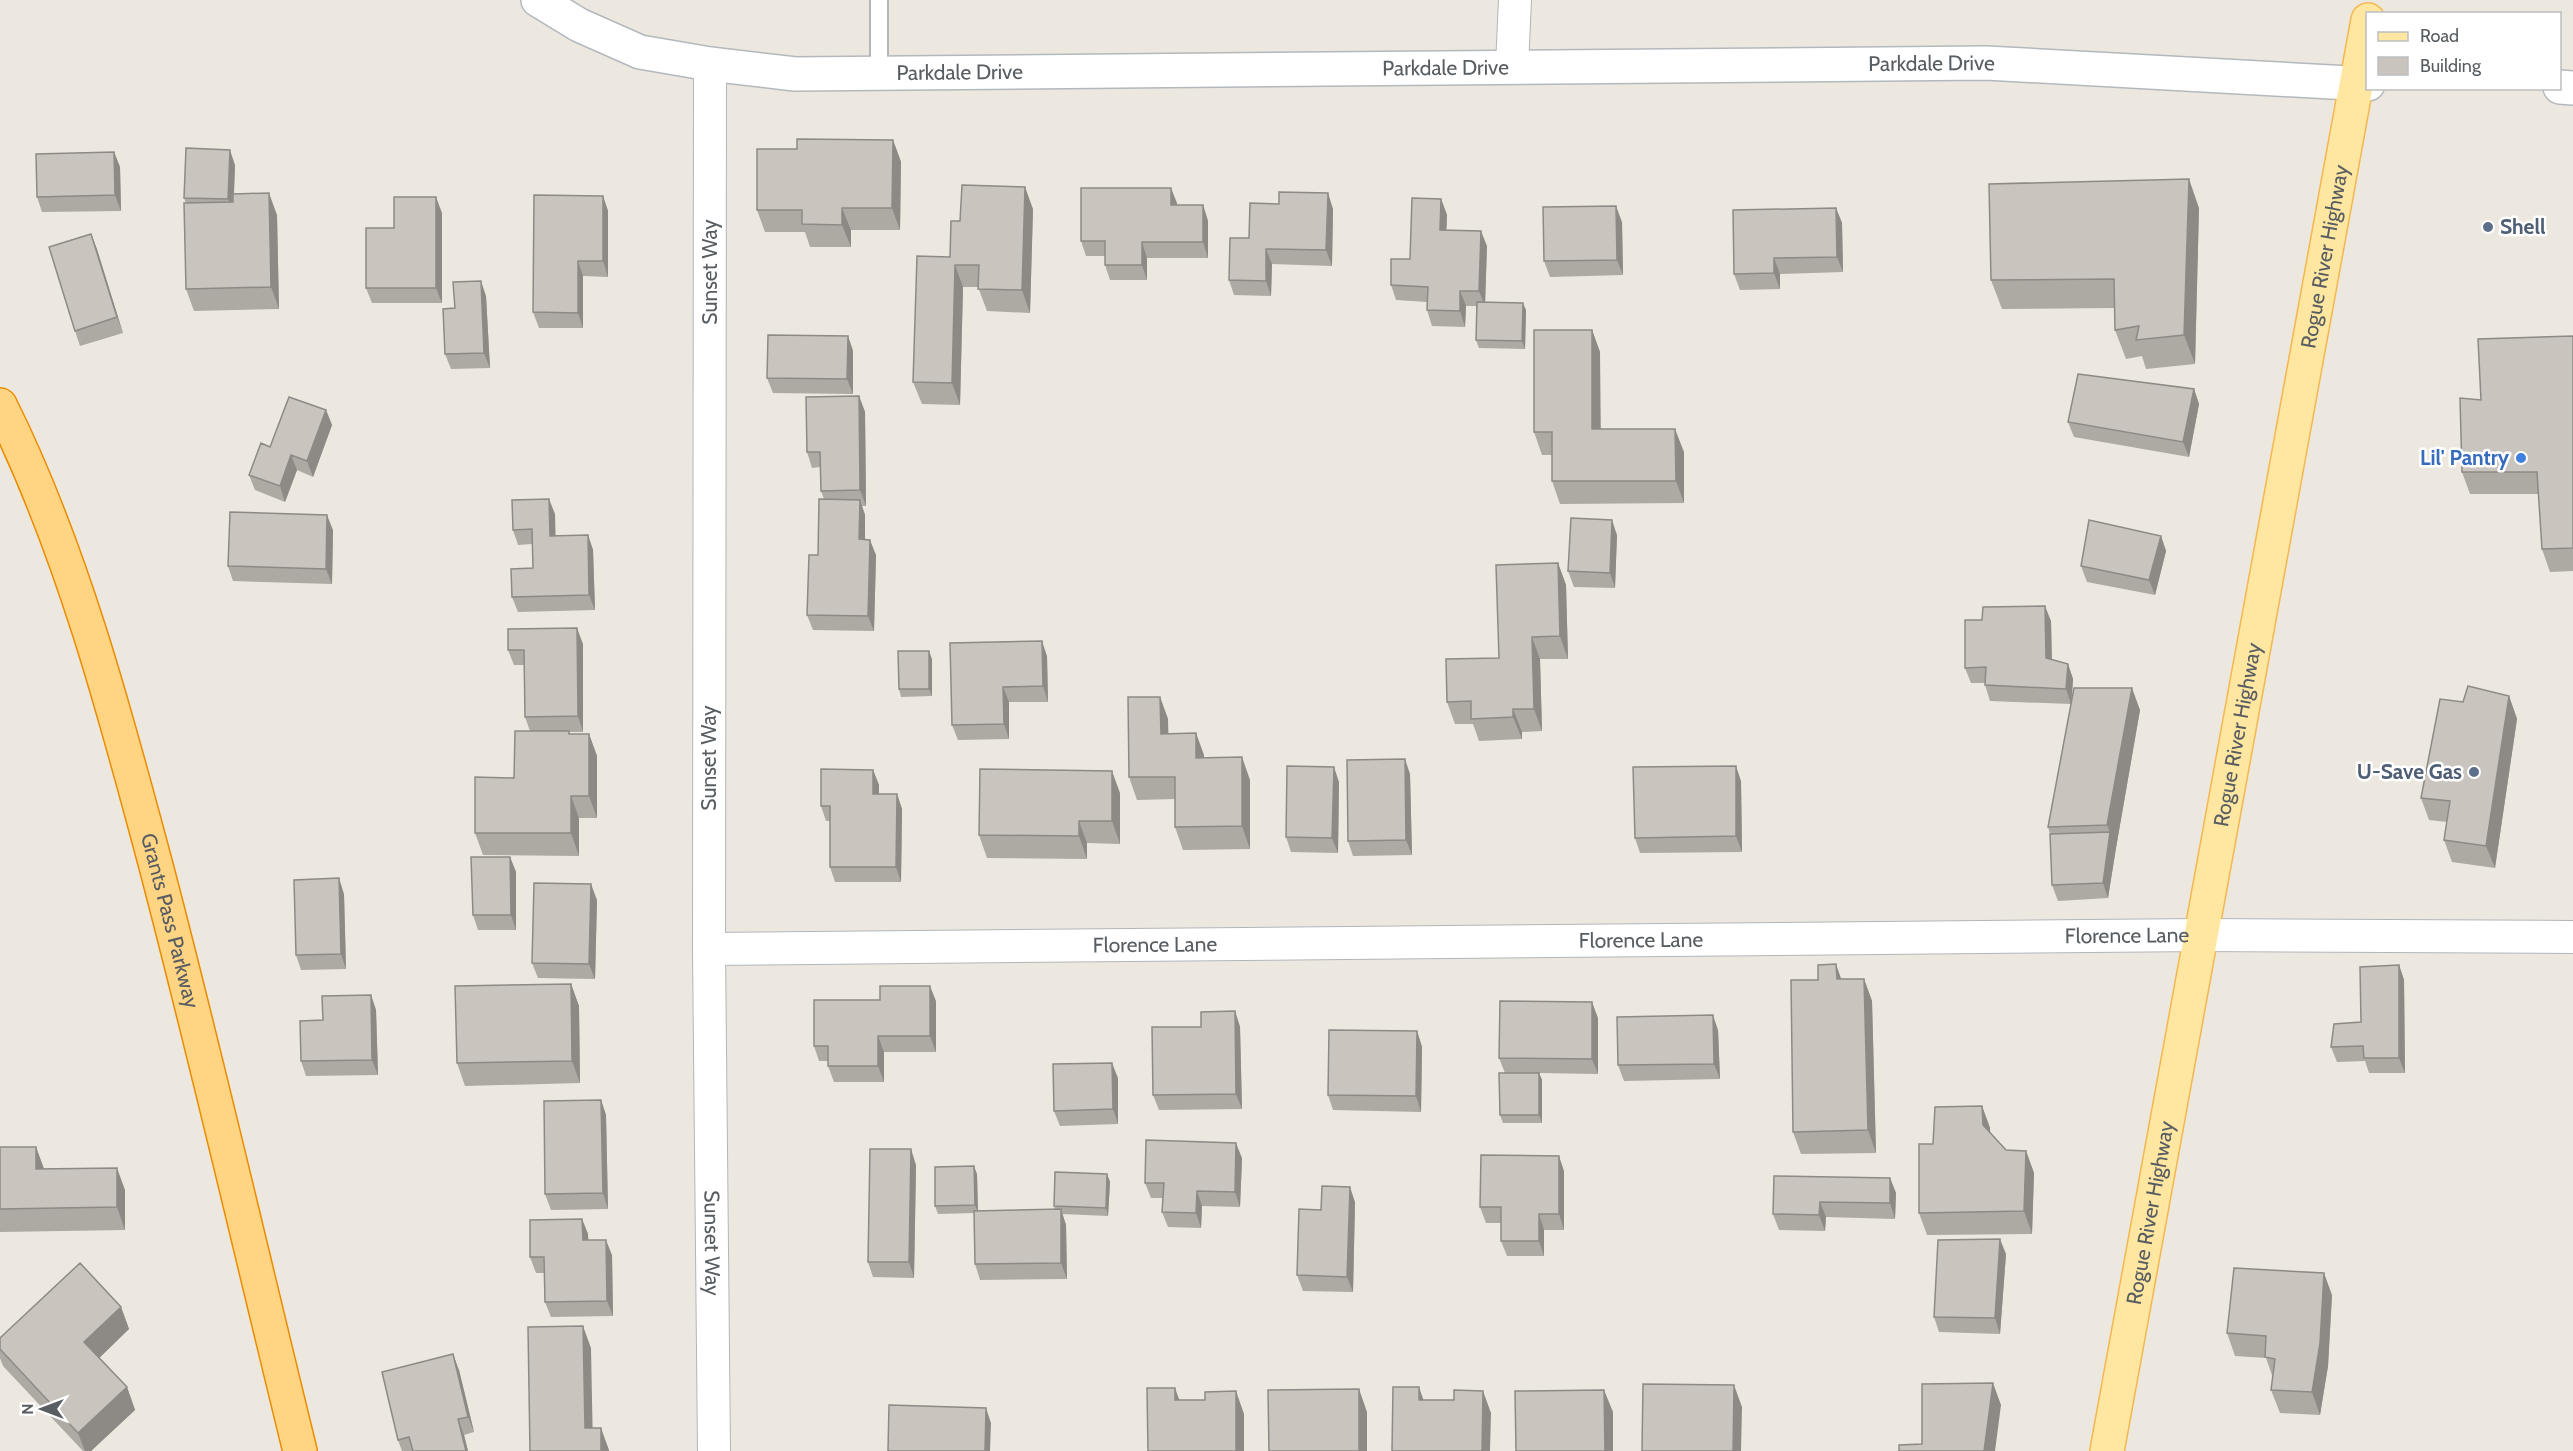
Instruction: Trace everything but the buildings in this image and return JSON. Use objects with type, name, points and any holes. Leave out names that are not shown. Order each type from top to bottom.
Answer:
[{"type":"highway","name":"Grants Pass Parkway","points":[[0,405],[49,519],[119,732],[198,1030],[300,1451]]},
{"type":"main road","name":"Parkdale Drive","points":[[538,0],[579,25],[640,52],[710,64],[795,74],[1986,63],[2362,84]]},
{"type":"main road","name":"Rogue River Highway","points":[[2108,1451],[2362,84],[2366,33]]},
{"type":"street","points":[[1512,66],[1515,0]]},
{"type":"street","name":"Sunset Way","points":[[710,64],[709,949],[714,1451]]},
{"type":"street","name":"Florence Lane","points":[[709,949],[2203,935],[2573,937]]},
{"type":"lane","points":[[879,0],[879,73]]},
{"type":"place","name":"Shell","points":[[2488,227]]},
{"type":"place","name":"Lil' Pantry","points":[[2521,458]]},
{"type":"place","name":"U-Save Gas","points":[[2474,772]]}]
